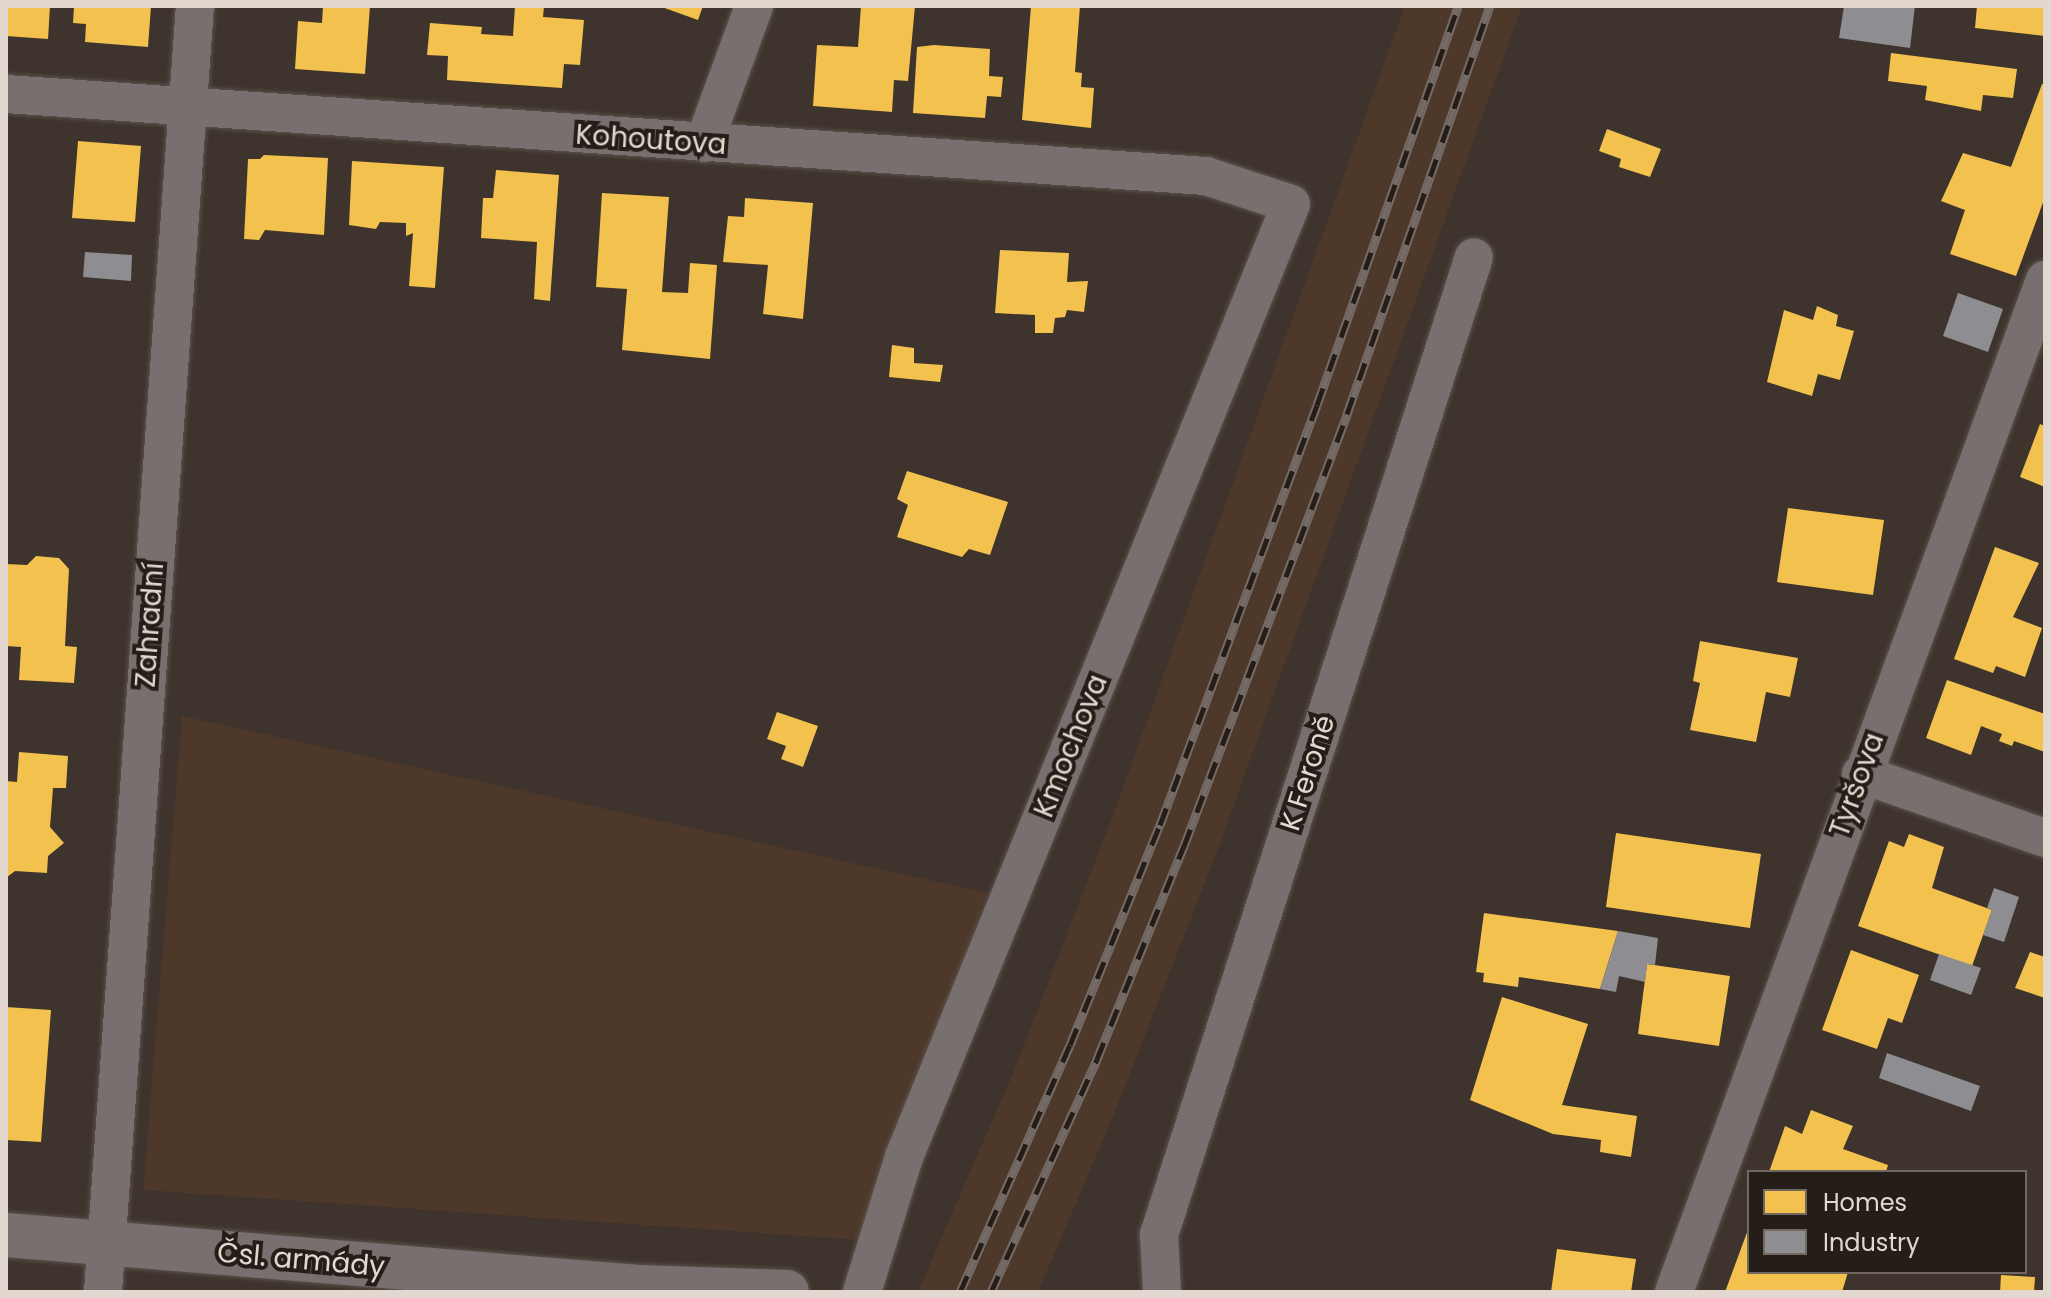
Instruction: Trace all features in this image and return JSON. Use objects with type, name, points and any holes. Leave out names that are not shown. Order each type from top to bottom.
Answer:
[{"type":"street","name":"Zahradní","points":[[103,1292],[195,6]]},
{"type":"street","points":[[704,143],[754,6]]},
{"type":"street","name":"Kohoutova","points":[[6,94],[1206,176],[1291,204]]},
{"type":"street","name":"Kmochova","points":[[862,1292],[904,1157],[1291,204]]},
{"type":"street","name":"K Feroně","points":[[1162,1292],[1159,1235],[1474,257]]},
{"type":"street","name":"Tyršova","points":[[1674,1292],[1861,774],[2045,280]]},
{"type":"street","points":[[1861,774],[2045,838]]},
{"type":"street","name":"Čsl. armády","points":[[6,1235],[638,1287],[787,1292]]},
{"type":"shaded area","points":[[1405,6],[1522,6],[1215,857],[1114,1114],[1038,1292],[918,1292],[1013,1073],[1112,818]]},
{"type":"shaded area","points":[[182,716],[988,893],[862,1240],[143,1190]]},
{"type":"building: Homes","points":[[6,6],[50,6],[48,39],[6,36]]},
{"type":"building: Homes","points":[[74,6],[151,6],[148,47],[85,42],[86,24],[73,23]]},
{"type":"building: Homes","points":[[323,6],[370,6],[365,74],[295,69],[298,21],[322,23]]},
{"type":"building: Homes","points":[[515,6],[544,6],[543,17],[584,20],[580,65],[564,64],[562,88],[447,80],[448,56],[427,55],[430,23],[482,27],[481,34],[513,36]]},
{"type":"building: Homes","points":[[659,6],[703,6],[698,20]]},
{"type":"building: Homes","points":[[861,6],[915,6],[908,81],[894,80],[892,112],[813,106],[817,45],[858,47]]},
{"type":"building: Homes","points":[[1031,6],[1080,6],[1075,72],[1082,73],[1081,87],[1094,88],[1091,128],[1022,120]]},
{"type":"building: Homes","points":[[1977,6],[2045,6],[2045,36],[1975,28]]},
{"type":"building: Homes","points":[[934,45],[990,49],[989,76],[1003,77],[1001,97],[987,96],[985,118],[913,113],[917,47]]},
{"type":"building: Homes","points":[[1891,53],[2017,69],[2013,98],[1983,95],[1981,111],[1925,100],[1927,86],[1888,81]]},
{"type":"building: Homes","points":[[2042,84],[2045,85],[2045,197],[2016,276],[1950,254],[1965,210],[1941,201],[1963,153],[2011,167]]},
{"type":"building: Homes","points":[[1607,129],[1661,149],[1650,177],[1619,167],[1621,159],[1599,151]]},
{"type":"building: Homes","points":[[78,141],[141,146],[135,222],[72,218]]},
{"type":"building: Homes","points":[[264,155],[328,158],[324,235],[265,230],[259,240],[244,239],[248,159],[260,159]]},
{"type":"building: Homes","points":[[352,161],[444,167],[435,288],[409,286],[413,233],[406,236],[406,223],[380,222],[376,229],[349,225]]},
{"type":"building: Homes","points":[[496,170],[559,175],[550,301],[534,299],[537,242],[481,238],[483,198],[493,198]]},
{"type":"building: Homes","points":[[602,193],[669,197],[662,292],[688,293],[690,263],[717,265],[710,359],[622,350],[627,289],[596,287]]},
{"type":"building: Homes","points":[[745,198],[813,203],[803,319],[763,314],[768,265],[723,262],[728,216],[744,217]]},
{"type":"building: Homes","points":[[1000,250],[1069,253],[1067,282],[1088,281],[1084,312],[1067,310],[1065,317],[1055,318],[1053,333],[1035,333],[1035,315],[995,313]]},
{"type":"building: Homes","points":[[1817,306],[1838,315],[1836,326],[1854,331],[1840,380],[1818,374],[1812,396],[1767,382],[1784,310],[1813,320]]},
{"type":"building: Homes","points":[[892,345],[914,348],[914,363],[943,365],[940,382],[889,377]]},
{"type":"building: Homes","points":[[2040,424],[2045,426],[2045,487],[2020,477]]},
{"type":"building: Homes","points":[[907,471],[1008,502],[990,555],[969,549],[962,557],[897,537],[908,505],[897,499]]},
{"type":"building: Homes","points":[[1788,508],[1884,520],[1873,595],[1777,582]]},
{"type":"building: Homes","points":[[1995,547],[2039,563],[2013,617],[2042,628],[2025,677],[1996,666],[1993,673],[1954,659]]},
{"type":"building: Homes","points":[[36,556],[59,558],[69,569],[65,646],[77,647],[74,683],[19,680],[21,647],[6,646],[6,564],[27,565]]},
{"type":"building: Homes","points":[[1700,641],[1798,658],[1790,697],[1766,692],[1756,742],[1690,730],[1700,683],[1693,681]]},
{"type":"building: Homes","points":[[1947,680],[2045,714],[2045,752],[2014,741],[2012,746],[1999,741],[2002,734],[1981,726],[1971,755],[1926,738]]},
{"type":"building: Homes","points":[[777,712],[818,726],[803,767],[781,759],[786,746],[767,739]]},
{"type":"building: Homes","points":[[19,752],[68,756],[66,788],[53,788],[50,827],[64,843],[48,856],[47,873],[15,871],[6,878],[6,781],[17,782]]},
{"type":"building: Homes","points":[[1616,833],[1761,854],[1750,928],[1606,907]]},
{"type":"building: Homes","points":[[1909,834],[1944,847],[1932,888],[1992,910],[1972,966],[1858,926],[1889,841],[1904,847]]},
{"type":"building: Homes","points":[[1484,913],[1618,931],[1600,989],[1519,977],[1518,987],[1483,982],[1484,973],[1476,972]]},
{"type":"building: Homes","points":[[1851,950],[1919,975],[1902,1023],[1888,1018],[1877,1049],[1822,1030]]},
{"type":"building: Homes","points":[[2030,952],[2045,957],[2045,998],[2015,988]]},
{"type":"building: Homes","points":[[1647,964],[1730,976],[1719,1046],[1638,1034]]},
{"type":"building: Homes","points":[[1502,997],[1588,1024],[1562,1105],[1637,1116],[1631,1157],[1600,1152],[1601,1140],[1553,1134],[1470,1100]]},
{"type":"building: Homes","points":[[6,1007],[51,1010],[41,1142],[6,1140]]},
{"type":"building: Homes","points":[[1811,1110],[1853,1126],[1843,1149],[1888,1165],[1887,1170],[1770,1170],[1785,1126],[1802,1134]]},
{"type":"building: Homes","points":[[1747,1232],[1747,1274],[1847,1274],[1842,1292],[1725,1292]]},
{"type":"building: Homes","points":[[1557,1249],[1636,1259],[1631,1292],[1551,1292]]},
{"type":"building: Homes","points":[[2001,1275],[2035,1277],[2034,1292],[2000,1292]]},
{"type":"building: Industry","points":[[1844,6],[1915,6],[1910,48],[1839,38]]},
{"type":"building: Industry","points":[[85,252],[132,255],[131,281],[83,277]]},
{"type":"building: Industry","points":[[1958,293],[2003,309],[1988,352],[1943,336]]},
{"type":"building: Industry","points":[[1994,888],[2019,897],[2004,942],[1983,935],[1992,910],[1987,908]]},
{"type":"building: Industry","points":[[1618,931],[1658,938],[1655,965],[1647,964],[1645,982],[1619,976],[1616,992],[1600,989]]},
{"type":"building: Industry","points":[[1939,954],[1981,968],[1971,995],[1930,980]]},
{"type":"building: Industry","points":[[1887,1053],[1980,1086],[1971,1111],[1879,1078]]},
{"type":"railway","points":[[960,1292],[1070,1045],[1160,825],[1317,405],[1458,6]]},
{"type":"railway","points":[[991,1292],[1097,1059],[1184,846],[1347,414],[1490,6]]}]
